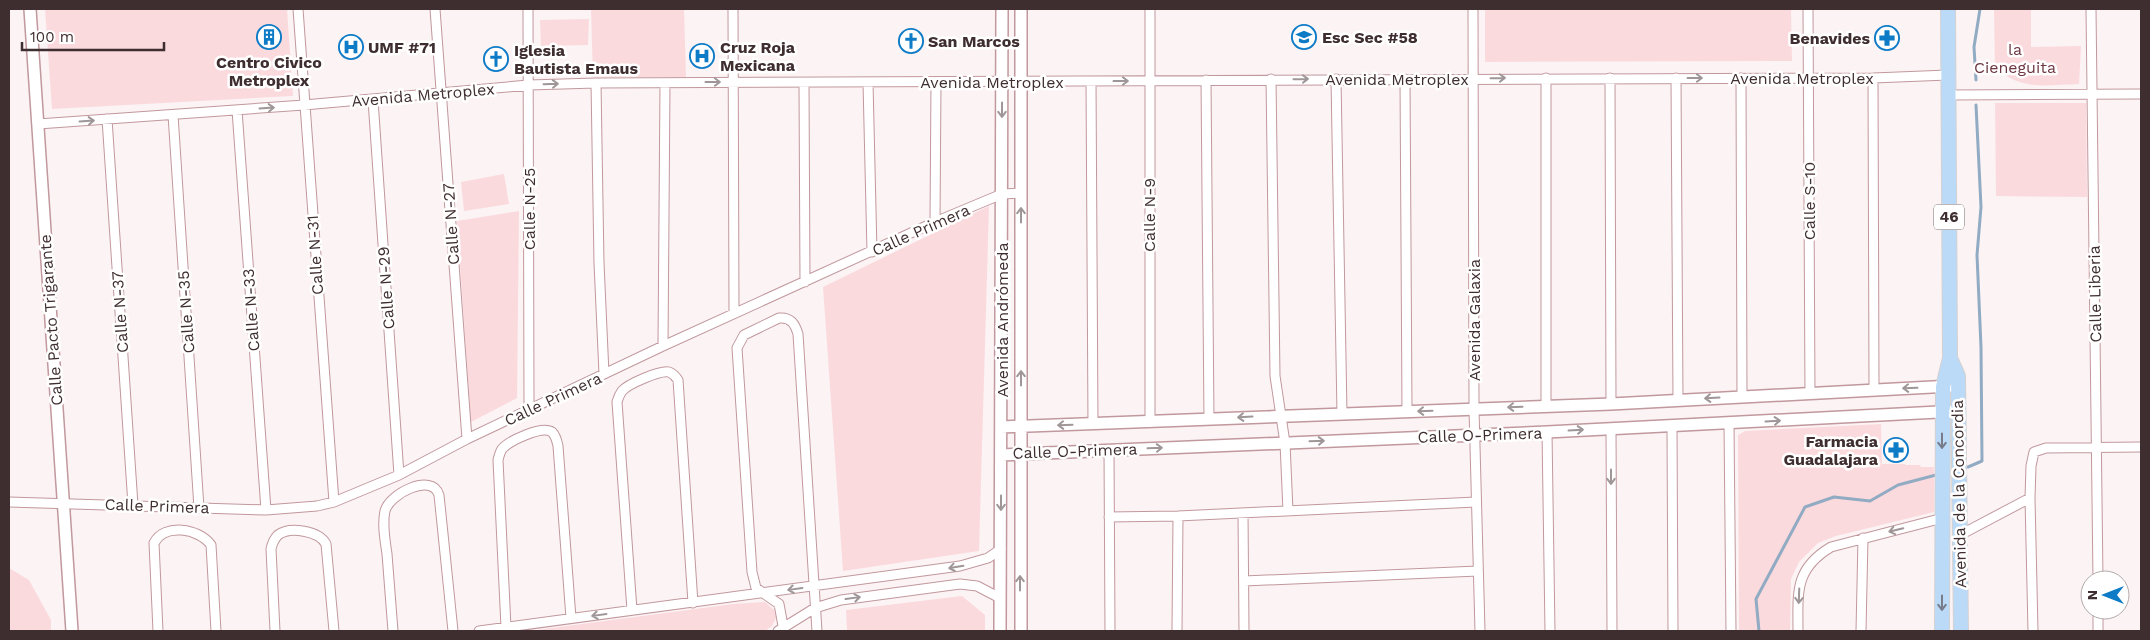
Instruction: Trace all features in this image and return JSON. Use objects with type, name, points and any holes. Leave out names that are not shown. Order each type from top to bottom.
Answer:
[{"type":"main road","name":"Avenida de la Concordia","points":[[1942,631],[1942,387],[1950,358],[1948,9]]},
{"type":"main road","name":"Avenida de la Concordia","points":[[1950,358],[1958,376],[1961,631]]},
{"type":"street","name":"Calle Pacto Trigarante","points":[[30,9],[72,631]]},
{"type":"street","name":"Calle N-31","points":[[298,9],[334,502]]},
{"type":"street","name":"Calle N-27","points":[[435,9],[467,440]]},
{"type":"street","name":"Calle N-25","points":[[528,9],[529,410]]},
{"type":"street","points":[[733,9],[734,313]]},
{"type":"street","name":"Avenida Andrómeda","points":[[1000,631],[1002,9]]},
{"type":"street","name":"Avenida Andrómeda","points":[[1020,9],[1021,631]]},
{"type":"street","name":"Calle N-9","points":[[1150,9],[1150,422]]},
{"type":"street","name":"Avenida Galaxia","points":[[1473,9],[1474,409],[1480,631]]},
{"type":"street","name":"Calle S-10","points":[[1808,9],[1810,394]]},
{"type":"street","name":"Calle Liberia","points":[[2091,9],[2098,570]]},
{"type":"street","name":"Avenida Metroplex","points":[[38,124],[373,100],[529,85],[596,83],[1873,78],[1948,76]]},
{"type":"street","points":[[1546,78],[1546,406]]},
{"type":"street","points":[[1610,78],[1611,404]]},
{"type":"street","points":[[1676,78],[1678,400]]},
{"type":"street","points":[[1741,78],[1742,397]]},
{"type":"street","points":[[1873,78],[1874,389]]},
{"type":"street","points":[[1271,79],[1275,376],[1285,443],[1288,511]]},
{"type":"street","points":[[1336,79],[1342,414]]},
{"type":"street","points":[[1405,79],[1406,411]]},
{"type":"street","points":[[1206,80],[1209,419]]},
{"type":"street","points":[[1091,81],[1093,424]]},
{"type":"street","points":[[868,82],[872,252]]},
{"type":"street","points":[[935,222],[936,82]]},
{"type":"street","points":[[596,83],[599,264],[604,374]]},
{"type":"street","points":[[663,346],[665,83]]},
{"type":"street","points":[[804,83],[805,282]]},
{"type":"street","points":[[1948,95],[2141,94]]},
{"type":"street","name":"Calle N-29","points":[[373,100],[399,476]]},
{"type":"street","name":"Calle N-33","points":[[237,110],[266,510]]},
{"type":"street","name":"Calle N-35","points":[[173,115],[199,508]]},
{"type":"street","name":"Calle N-37","points":[[107,119],[133,505]]},
{"type":"street","name":"Calle Primera","points":[[9,502],[266,510],[317,506],[334,502],[399,476],[467,440],[663,346],[935,222],[1002,194],[1021,193]]},
{"type":"street","points":[[817,631],[815,608],[813,586],[798,334],[795,325],[790,320],[779,318],[744,335],[737,348],[752,572],[756,588],[779,604],[781,629],[815,608],[841,600],[873,595],[960,584],[977,586],[1000,598]]},
{"type":"street","points":[[632,610],[617,402],[622,392],[628,386],[662,372],[669,372],[675,375],[680,396],[693,603]]},
{"type":"street","name":"Calle O-Primera","points":[[1001,427],[1611,404],[1958,386]]},
{"type":"street","name":"Calle O-Primera","points":[[1001,454],[1547,432],[1958,411]]},
{"type":"street","points":[[1729,423],[1732,631]]},
{"type":"street","points":[[1672,426],[1673,631]]},
{"type":"street","points":[[1611,429],[1612,631]]},
{"type":"street","points":[[506,627],[498,460],[500,453],[509,444],[535,431],[550,431],[556,438],[558,446],[572,618]]},
{"type":"street","points":[[1547,432],[1550,631]]},
{"type":"street","points":[[2033,631],[2030,498],[2031,466],[2034,452],[2046,448],[2141,447]]},
{"type":"street","points":[[1109,450],[1110,631]]},
{"type":"street","points":[[394,631],[384,531],[385,509],[395,497],[425,484],[432,485],[437,489],[439,495],[453,631]]},
{"type":"street","points":[[1960,535],[2030,498]]},
{"type":"street","points":[[1109,517],[1178,516],[1476,502]]},
{"type":"street","points":[[1243,513],[1244,631]]},
{"type":"street","points":[[1177,631],[1178,516]]},
{"type":"street","points":[[1798,631],[1800,583],[1803,573],[1810,563],[1831,547],[1943,518]]},
{"type":"street","points":[[158,631],[154,543],[157,536],[163,532],[186,531],[198,533],[206,538],[210,545],[213,558],[216,631]]},
{"type":"street","points":[[275,631],[270,560],[273,541],[279,535],[288,531],[316,534],[322,538],[328,552],[334,631]]},
{"type":"street","points":[[1861,631],[1863,538]]},
{"type":"street","points":[[479,631],[960,566],[988,558],[1001,549]]},
{"type":"street","points":[[1244,581],[1478,571]]},
{"type":"street","points":[[871,579],[873,595]]},
{"type":"green space","points":[[45,9],[287,9],[293,96],[52,109]]},
{"type":"green space","points":[[591,9],[684,9],[686,77],[593,77]]},
{"type":"green space","points":[[1485,9],[1791,9],[1792,61],[1485,62]]},
{"type":"green space","name":"la Cieneguita","points":[[1994,9],[2031,9],[2031,47],[2081,46],[2079,84],[2035,85],[2015,80],[1995,68]]},
{"type":"green space","points":[[589,19],[588,45],[541,46],[540,20]]},
{"type":"green space","points":[[1995,103],[2086,103],[2087,197],[1996,196]]},
{"type":"green space","points":[[504,174],[509,204],[464,211],[461,182]]},
{"type":"green space","points":[[989,206],[979,551],[843,571],[823,287]]},
{"type":"green space","points":[[519,211],[517,398],[471,422],[457,221]]},
{"type":"green space","points":[[1881,424],[1882,464],[1934,467],[1934,512],[1836,536],[1818,543],[1799,562],[1791,579],[1790,631],[1739,631],[1738,435],[1745,431]]},
{"type":"green space","points":[[9,568],[29,580],[51,620],[51,631],[9,631]]},
{"type":"green space","points":[[962,596],[985,615],[985,631],[847,631],[846,610]]},
{"type":"green space","points":[[765,602],[774,610],[776,618],[772,626],[765,631],[529,631],[733,604]]},
{"type":"waterway","points":[[1976,80],[1974,47],[1980,9]]},
{"type":"waterway","points":[[1968,467],[1982,461],[1981,347],[1977,255],[1981,207],[1976,105]]},
{"type":"waterway","points":[[1759,631],[1756,599],[1805,507],[1834,497],[1870,501],[1898,485],[1936,475]]},
{"type":"place","name":"Centro Civico Metroplex","points":[[269,37]]},
{"type":"place","name":"Esc Sec #58","points":[[1304,37]]},
{"type":"place","name":"Benavides","points":[[1887,38]]},
{"type":"place","name":"San Marcos","points":[[911,41]]},
{"type":"place","name":"UMF #71","points":[[351,47]]},
{"type":"place","name":"Cruz Roja Mexicana","points":[[702,56]]},
{"type":"place","name":"Iglesia Bautista Emaus","points":[[496,59]]},
{"type":"place","name":"Farmacia Guadalajara","points":[[1896,450]]}]
